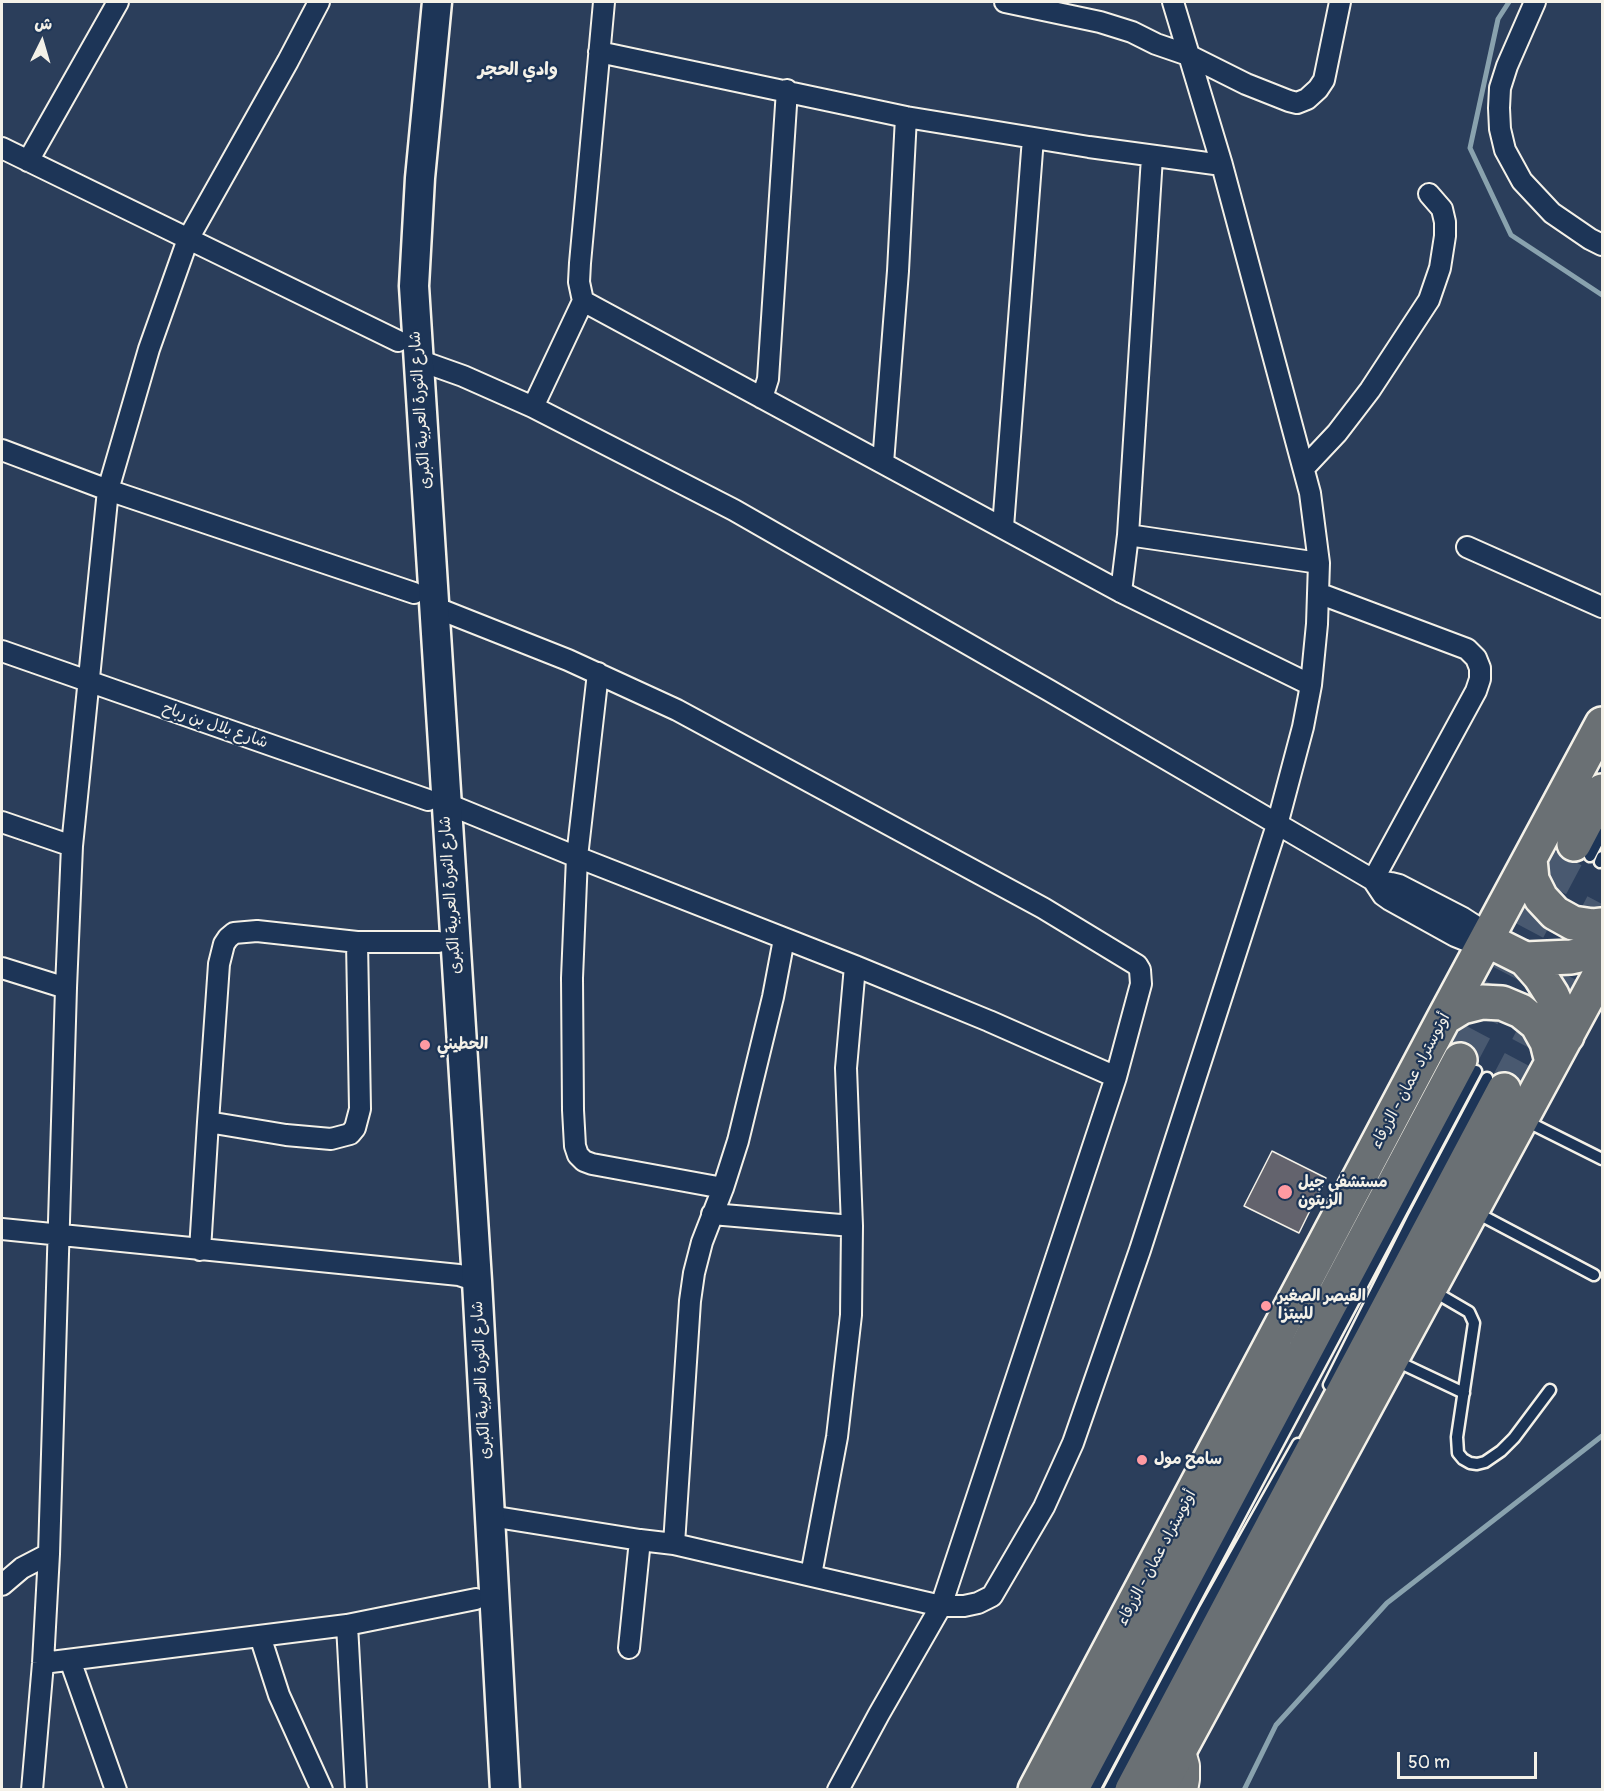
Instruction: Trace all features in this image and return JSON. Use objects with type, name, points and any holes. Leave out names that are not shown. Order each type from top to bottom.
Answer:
[{"type":"highway","name":"أوتوستراد عمان - الزرقاء","points":[[1035,1790],[1602,724]]},
{"type":"highway","points":[[1594,850],[1602,791]]},
{"type":"highway","points":[[1530,859],[1532,880],[1541,898],[1555,913],[1573,923],[1602,925]]},
{"type":"highway","points":[[1487,940],[1525,959],[1552,994],[1561,1015],[1559,1049]]},
{"type":"highway","points":[[1525,959],[1571,957],[1602,950]]},
{"type":"highway","points":[[1158,1790],[1559,1049],[1599,984]]},
{"type":"highway","points":[[1444,1018],[1462,1007],[1482,1002],[1502,1003],[1521,1011],[1537,1024],[1547,1042],[1559,1049]]},
{"type":"highway","name":"أوتوستراد عمان - الزرقاء","points":[[1071,1790],[1468,1066]]},
{"type":"highway","points":[[1132,1790],[1495,1084]]},
{"type":"main road","name":"شارع الثورة العربية الكبرى","points":[[423,2],[399,252],[398,341],[424,600],[468,1278],[476,1599],[485,1790]]},
{"type":"main road","name":"شارع الثورة العربية الكبرى","points":[[424,600],[414,267],[437,2]]},
{"type":"main road","name":"شارع الثورة العربية الكبرى","points":[[437,802],[439,942],[490,1516],[505,1790]]},
{"type":"main road","points":[[1179,1752],[1183,1766],[1181,1790]]},
{"type":"street","points":[[28,161],[118,2]]},
{"type":"street","points":[[32,1790],[43,1663],[49,1554],[72,846],[108,490],[149,349],[188,239],[319,2]]},
{"type":"street","points":[[533,407],[583,301],[579,282],[580,263],[604,2]]},
{"type":"street","points":[[1005,2],[1100,22],[1132,32],[1156,44],[1188,55],[1246,84],[1297,102],[1307,99],[1324,80],[1340,2]]},
{"type":"street","points":[[490,1516],[674,1544],[941,1606],[964,1606],[978,1603],[992,1596],[1044,1507],[1073,1443],[1140,1250],[1277,825],[1303,727],[1311,685],[1317,624],[1319,563],[1314,519],[1304,468],[1222,165],[1173,2]]},
{"type":"street","points":[[1535,2],[1500,88],[1500,129],[1505,150],[1522,181],[1552,213],[1602,245]]},
{"type":"street","points":[[599,52],[906,117],[1152,157],[1222,165]]},
{"type":"street","points":[[762,398],[768,379],[787,90]]},
{"type":"street","points":[[883,464],[898,271],[906,117]]},
{"type":"street","points":[[1003,527],[1033,138]]},
{"type":"street","points":[[2,148],[398,341]]},
{"type":"street","points":[[1121,592],[1128,535],[1152,157]]},
{"type":"street","points":[[1304,468],[1337,433],[1370,390],[1429,300],[1440,268],[1445,236],[1442,209],[1429,194]]},
{"type":"street","points":[[583,301],[1121,592],[1311,685]]},
{"type":"street","points":[[418,360],[463,376],[533,407],[793,542],[1374,880],[1399,885],[1463,918],[1477,927],[1487,940]]},
{"type":"street","points":[[2,450],[108,490],[424,600],[598,673],[698,721],[1043,908],[1137,964],[1141,984],[1116,1077],[1076,1204],[941,1606],[838,1790]]},
{"type":"street","points":[[1128,535],[1319,563]]},
{"type":"street","points":[[1467,547],[1602,607]]},
{"type":"street","points":[[1318,592],[1467,649],[1476,658],[1479,668],[1480,680],[1476,691],[1374,880]]},
{"type":"street","name":"شارع بلال بن رباح","points":[[2,651],[437,802],[855,966],[989,1021],[1116,1077]]},
{"type":"street","points":[[598,673],[576,856],[572,978],[574,1146],[578,1155],[584,1161],[592,1164],[723,1188]]},
{"type":"street","points":[[2,822],[72,846]]},
{"type":"street","points":[[200,1250],[219,964],[224,944],[228,938],[234,933],[257,932],[357,942],[439,942]]},
{"type":"street","points":[[674,1544],[690,1301],[697,1257],[738,1141],[758,1065],[784,939]]},
{"type":"street","points":[[208,1122],[286,1135],[331,1139],[350,1134],[355,1128],[360,1109],[357,942]]},
{"type":"street","points":[[810,1575],[837,1437],[851,1315],[852,1226],[846,1068],[855,966]]},
{"type":"street","points":[[2,968],[66,988]]},
{"type":"street","points":[[712,1214],[852,1226]]},
{"type":"street","points":[[2,1229],[468,1278]]},
{"type":"street","points":[[629,1648],[640,1540]]},
{"type":"street","points":[[2,1585],[22,1568],[49,1554]]},
{"type":"street","points":[[43,1663],[347,1625],[476,1599]]},
{"type":"street","points":[[347,1625],[356,1790]]},
{"type":"street","points":[[260,1636],[279,1695],[322,1790]]},
{"type":"street","points":[[70,1660],[116,1790]]},
{"type":"lane","points":[[1094,1790],[1468,1066]]},
{"type":"lane","points":[[1326,1391],[1413,1218],[1495,1084]]},
{"type":"lane","points":[[1521,1119],[1602,1159]]},
{"type":"lane","points":[[1472,1211],[1594,1275]]},
{"type":"lane","points":[[1430,1290],[1464,1308],[1472,1317],[1473,1330],[1457,1445],[1458,1453],[1463,1459],[1477,1464],[1485,1462],[1501,1451],[1514,1438],[1550,1390]]},
{"type":"lane","points":[[1391,1359],[1464,1393]]},
{"type":"lane","points":[[1109,1790],[1204,1611],[1305,1431]]},
{"type":"building","name":"مستشفى جيل الزيتون","points":[[1272,1151],[1326,1178],[1299,1233],[1244,1206]]},
{"type":"waterway","points":[[1509,2],[1498,19],[1470,148],[1511,235],[1602,295]]},
{"type":"waterway","points":[[1244,1790],[1276,1725],[1387,1603],[1602,1436]]},
{"type":"tunnel","points":[[1460,1060],[1574,844]]},
{"type":"tunnel","points":[[1504,1090],[1602,904]]},
{"type":"place","name":"الحطيني","points":[[425,1045]]},
{"type":"place","name":"مستشفى جيل الزيتون","points":[[1285,1192]]},
{"type":"place","name":"القيصر الصغير للبيتزا","points":[[1266,1306]]},
{"type":"place","name":"سامح مول","points":[[1142,1460]]},
{"type":"district","name":"وادي الحجر","points":[[518,70]]}]
